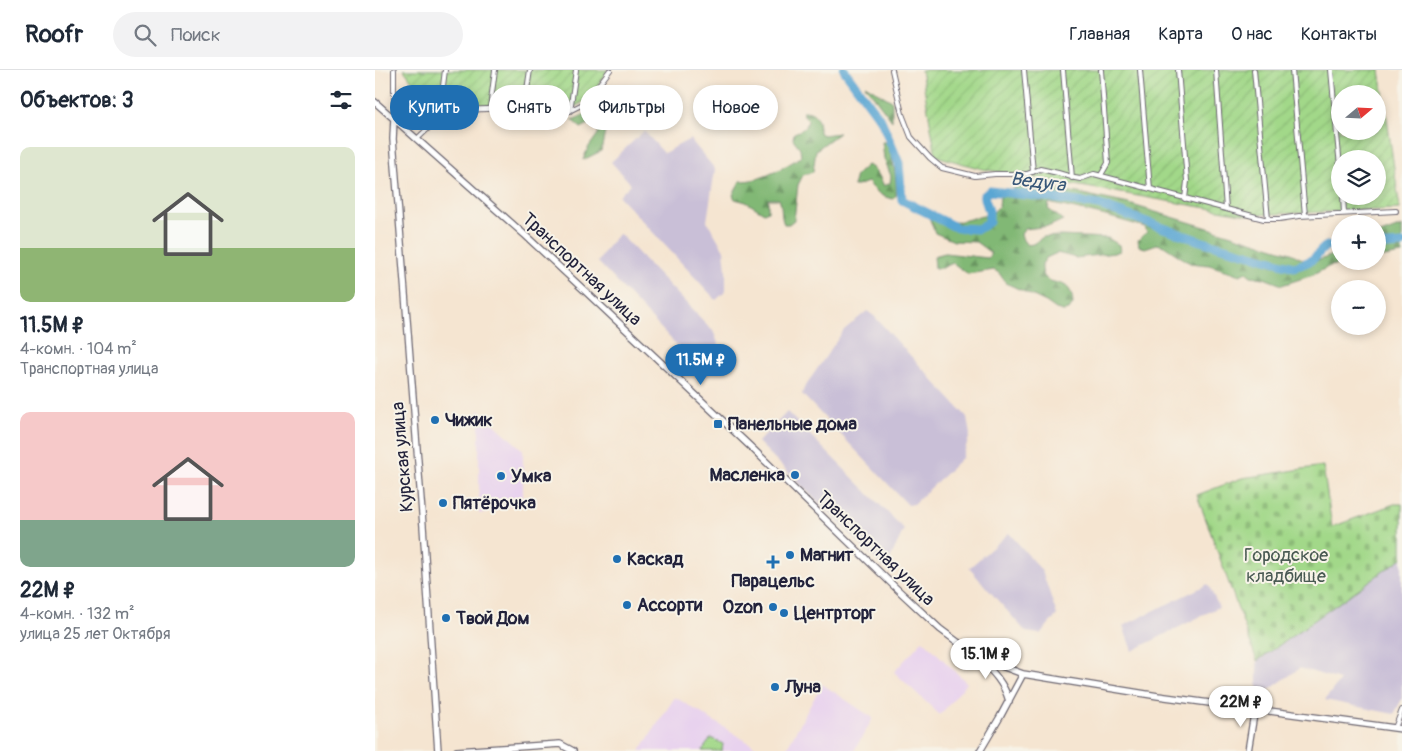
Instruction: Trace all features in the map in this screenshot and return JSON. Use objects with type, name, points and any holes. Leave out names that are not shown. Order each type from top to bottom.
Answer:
[{"type":"main road","name":"Транспортная улица","points":[[375,102],[390,115]]},
{"type":"main road","name":"Курская улица","points":[[393,130],[438,751]]},
{"type":"main road","name":"Транспортная улица","points":[[407,130],[526,236],[754,450],[940,629],[973,652],[988,661],[1023,674],[1158,696],[1402,729]]},
{"type":"main road","points":[[973,652],[1000,680],[1006,690],[1009,701]]},
{"type":"main road","points":[[980,751],[1023,674]]},
{"type":"main road","points":[[1249,751],[1255,708]]},
{"type":"main road","points":[[457,751],[560,744],[573,751]]},
{"type":"street","name":"Курская улица","points":[[394,70],[394,85]]},
{"type":"street","points":[[443,85],[445,70]]},
{"type":"street","points":[[493,85],[495,70]]},
{"type":"street","points":[[528,85],[530,70]]},
{"type":"street","points":[[570,111],[576,70]]},
{"type":"street","points":[[570,111],[585,103],[611,70]]},
{"type":"street","points":[[892,70],[902,114],[911,138],[942,168],[975,176],[1027,174],[1040,170],[1048,170],[1080,179],[1094,174],[1101,175],[1185,199],[1268,219],[1305,215],[1396,211]]},
{"type":"street","points":[[1024,70],[1033,172]]},
{"type":"street","points":[[1063,70],[1073,178]]},
{"type":"street","points":[[1101,70],[1108,163],[1101,175]]},
{"type":"street","points":[[1140,70],[1150,189]]},
{"type":"street","points":[[1178,70],[1187,181],[1185,199]]},
{"type":"street","points":[[1216,70],[1226,209]]},
{"type":"street","points":[[1254,70],[1268,219]]},
{"type":"street","points":[[1292,70],[1305,215]]},
{"type":"street","points":[[1331,70],[1338,150]]},
{"type":"street","points":[[417,139],[426,130]]},
{"type":"street","points":[[1344,205],[1344,213]]},
{"type":"street","points":[[1395,728],[1402,710]]},
{"type":"shaded area","points":[[644,131],[664,153],[690,139],[715,169],[707,221],[724,250],[726,269],[726,291],[716,300],[619,196],[631,184],[611,162]]},
{"type":"shaded area","points":[[619,233],[713,331],[724,357],[706,376],[598,262]]},
{"type":"shaded area","points":[[867,311],[874,316],[967,417],[970,435],[962,458],[914,504],[908,505],[802,394],[804,388],[844,330]]},
{"type":"shaded area","name":"Умка","points":[[479,410],[523,450],[523,503],[479,514]]},
{"type":"shaded area","points":[[787,412],[904,529],[885,569],[758,442]]},
{"type":"shaded area","points":[[1009,533],[1042,571],[1057,615],[1040,634],[1026,632],[969,568]]},
{"type":"shaded area","points":[[1402,558],[1402,699],[1394,714],[1325,700],[1340,680],[1300,668],[1259,697],[1257,690],[1257,661]]},
{"type":"shaded area","points":[[1208,584],[1219,607],[1132,651],[1123,626]]},
{"type":"shaded area","points":[[923,640],[967,683],[940,715],[894,672]]},
{"type":"shaded area","points":[[822,684],[873,718],[854,751],[785,751]]},
{"type":"shaded area","points":[[675,697],[762,751],[640,751]]},
{"type":"green space","points":[[404,70],[608,70],[598,85],[580,85],[580,104],[570,108],[570,85],[489,85],[489,105],[479,106],[479,85],[415,85]]},
{"type":"green space","points":[[921,70],[1380,70],[1382,85],[1331,85],[1331,140],[1386,140],[1386,112],[1400,209],[1248,215],[982,169],[936,156]]},
{"type":"green space","points":[[865,85],[892,101],[892,121]]},
{"type":"green space","points":[[803,111],[808,111],[815,115],[818,121],[819,133],[823,135],[839,133],[816,150],[813,172],[803,175],[798,185],[794,220],[789,224],[784,224],[779,199],[768,199],[768,211],[764,213],[746,202],[735,199],[733,195],[740,181],[757,179],[801,157],[800,148],[793,139],[794,133],[803,129],[807,123],[808,120],[804,116]]},
{"type":"green space","points":[[580,117],[580,127],[572,120]]},
{"type":"green space","points":[[598,130],[605,130],[601,151],[583,160],[588,148],[598,134]]},
{"type":"green space","points":[[882,142],[886,142],[894,169],[896,196],[893,199],[879,193],[868,182],[853,186],[856,175],[867,165],[876,171],[884,186],[890,183],[891,176],[884,159]]},
{"type":"green space","points":[[1021,184],[1078,193],[1129,204],[1291,253],[1306,260],[1315,261],[1331,256],[1331,266],[1313,275],[1282,285],[1264,278],[1251,276],[1246,272],[1240,275],[1209,265],[1190,263],[1164,246],[1157,244],[1145,248],[1139,246],[1138,240],[1147,232],[1145,227],[1049,203],[1048,209],[1063,220],[1050,226],[1025,229],[1021,234],[1027,245],[1033,244],[1043,237],[1108,238],[1119,245],[1120,251],[1076,258],[1057,253],[1046,258],[1042,264],[1043,273],[1046,278],[1067,287],[1071,294],[1073,304],[1069,310],[1063,311],[1006,283],[999,273],[994,270],[968,274],[953,263],[942,268],[935,268],[934,256],[945,253],[988,258],[991,253],[976,242],[954,241],[935,233],[929,217],[936,221],[952,222],[991,215],[999,206],[1000,197]]},
{"type":"green space","points":[[1402,226],[1402,254],[1386,257],[1386,232]]},
{"type":"green space","name":"Городское кладбище","points":[[1323,466],[1332,527],[1394,504],[1402,504],[1402,558],[1257,661],[1197,495],[1242,478]]},
{"type":"green space","points":[[711,738],[723,744],[722,751],[702,751]]},
{"type":"waterway","name":"Ведуга","points":[[844,70],[881,120],[899,163],[902,200],[957,228],[978,229],[989,222],[989,211],[984,196],[990,191],[1099,205],[1200,241],[1294,267],[1313,259],[1323,248],[1331,245]]},
{"type":"waterway","name":"Ведуга","points":[[1386,245],[1402,244]]},
{"type":"place","name":"Чижик","points":[[435,420]]},
{"type":"place","name":"Панельные дома","points":[[718,424]]},
{"type":"place","name":"Масленка","points":[[795,475]]},
{"type":"place","name":"Умка","points":[[501,476]]},
{"type":"place","name":"Пятёрочка","points":[[443,503]]},
{"type":"place","name":"Магнит","points":[[790,555]]},
{"type":"place","name":"Каскад","points":[[617,559]]},
{"type":"place","name":"Парацельс","points":[[773,562]]},
{"type":"place","name":"Ассорти","points":[[627,605]]},
{"type":"place","name":"Ozon","points":[[773,607]]},
{"type":"place","name":"Центрторг","points":[[784,613]]},
{"type":"place","name":"Твой Дом","points":[[446,618]]},
{"type":"place","name":"Луна","points":[[775,687]]}]
